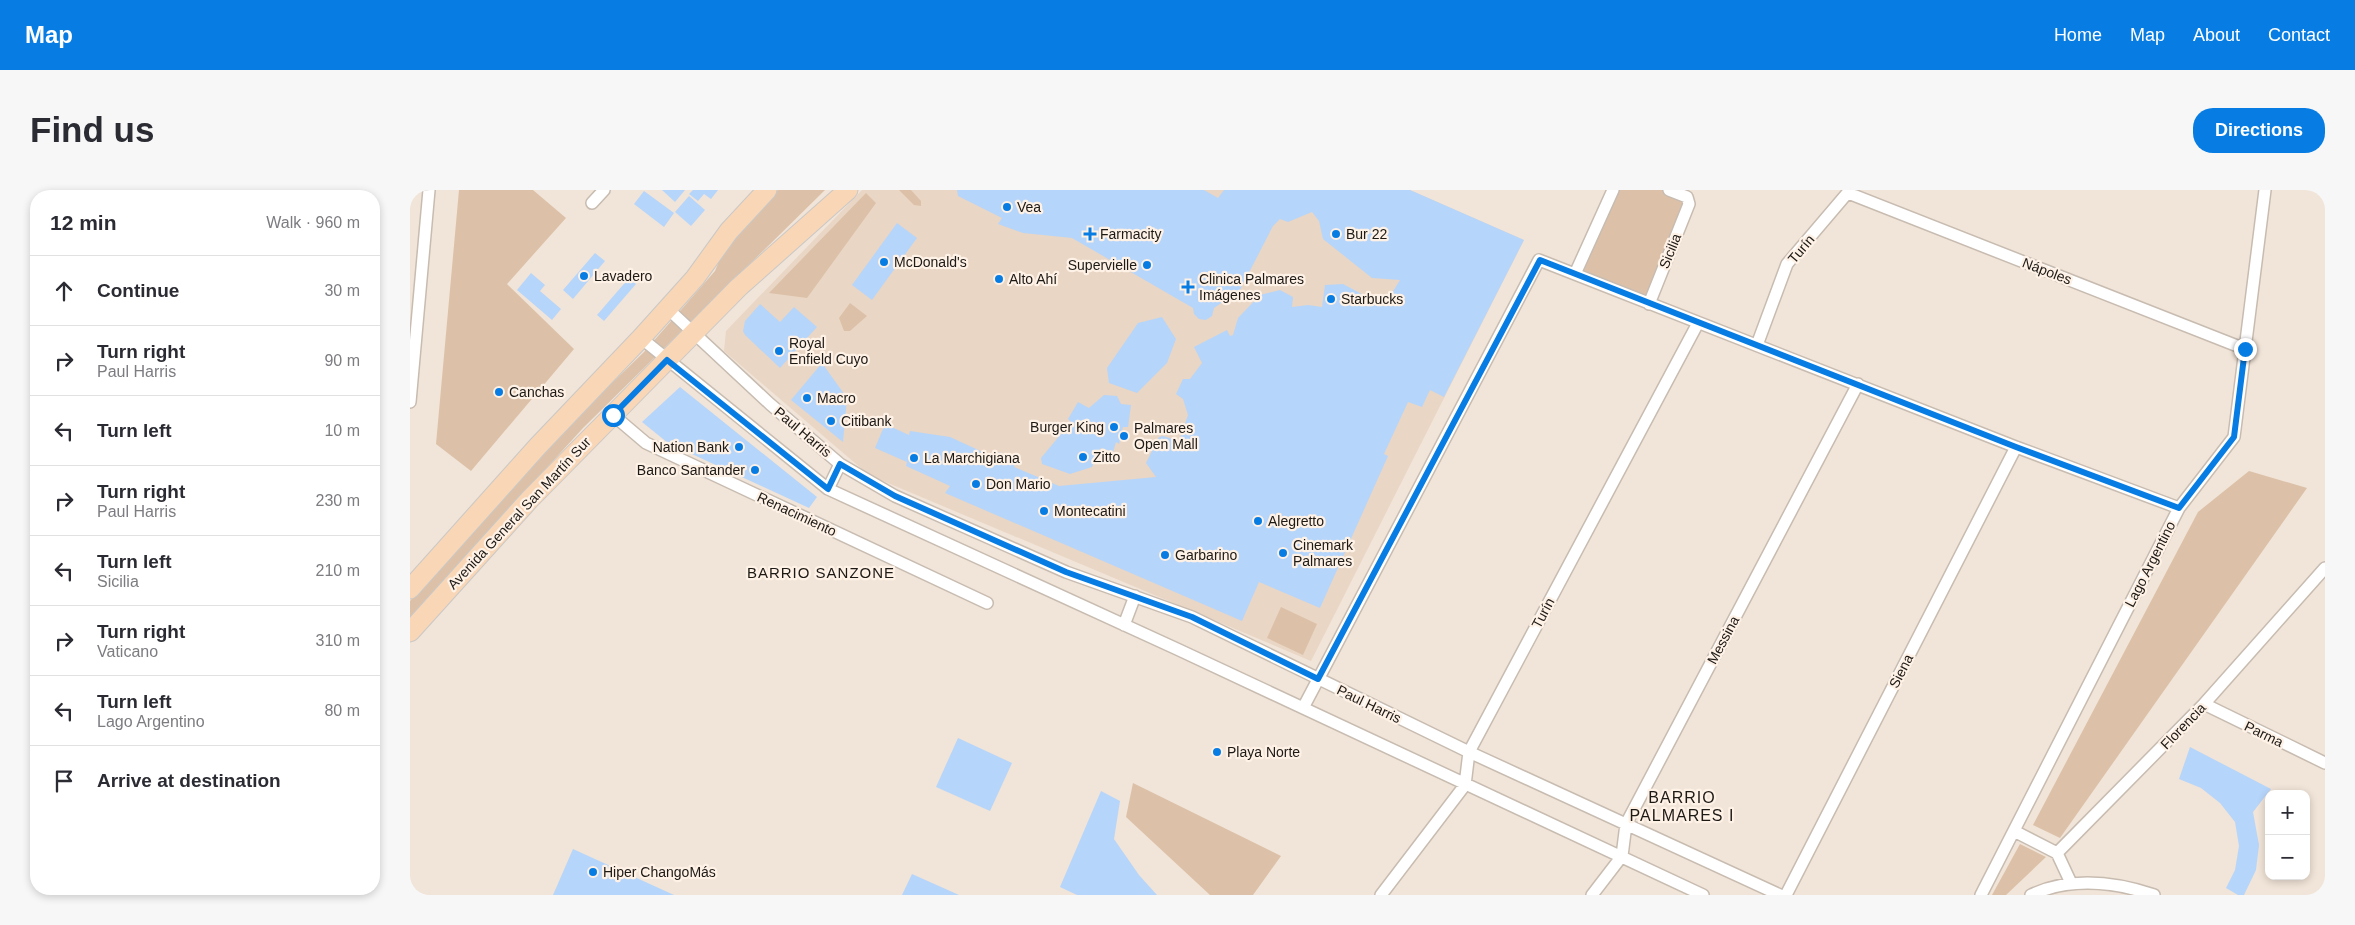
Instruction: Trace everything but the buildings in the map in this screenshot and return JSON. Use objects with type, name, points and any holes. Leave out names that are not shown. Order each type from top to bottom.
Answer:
[{"type":"main road","name":"Avenida General San Martín Sur","points":[[410,589],[538,446],[641,338],[708,262],[729,231],[767,190]]},
{"type":"main road","name":"Avenida General San Martín Sur","points":[[410,632],[529,500],[694,332],[739,287],[848,190]]},
{"type":"street","points":[[410,402],[428,190]]},
{"type":"street","points":[[592,203],[604,190]]},
{"type":"street","points":[[1576,274],[1613,190]]},
{"type":"street","name":"Sicilia","points":[[1649,304],[1689,204],[1687,197],[1669,190]]},
{"type":"street","name":"Lago Argentino","points":[[1981,895],[2179,508],[2234,437],[2266,190]]},
{"type":"street","name":"Nápoles","points":[[1849,192],[2245,349]]},
{"type":"street","name":"Turín","points":[[1757,345],[1787,264],[1849,192]]},
{"type":"street","points":[[1303,708],[1540,260],[2016,447],[2179,508]]},
{"type":"street","name":"Paul Harris","points":[[667,308],[770,404],[840,464],[895,496],[1066,572],[1192,617],[1469,752],[1780,895]]},
{"type":"street","name":"Turín","points":[[1465,785],[1469,752],[1698,323]]},
{"type":"street","name":"Paul Harris","points":[[641,338],[828,489],[1703,895]]},
{"type":"street","name":"Messina","points":[[1622,856],[1626,824],[1858,384]]},
{"type":"street","name":"Renacimiento","points":[[613,415],[646,443],[987,603]]},
{"type":"street","name":"Siena","points":[[1786,895],[2016,447]]},
{"type":"street","points":[[828,489],[840,464]]},
{"type":"street","name":"Florencia","points":[[2057,853],[2204,704],[2323,573]]},
{"type":"street","points":[[1124,625],[1135,596]]},
{"type":"street","name":"Parma","points":[[2204,704],[2325,764]]},
{"type":"street","points":[[1381,895],[1465,785]]},
{"type":"street","points":[[2014,831],[2057,853],[2071,883]]},
{"type":"street","points":[[1592,895],[1622,856]]},
{"type":"street","points":[[2031,895],[2044,889],[2071,883],[2087,882],[2139,890],[2154,895]]},
{"type":"shaded area","points":[[459,190],[533,190],[566,218],[507,284],[574,349],[471,471],[436,444]]},
{"type":"shaded area","points":[[778,190],[825,190],[583,428],[410,618],[410,601],[566,428],[644,352],[715,271],[724,249]]},
{"type":"shaded area","name":"Palmares Open Mall","points":[[862,190],[1410,190],[1524,240],[1311,661],[869,475],[724,351],[726,331]]},
{"type":"shaded area","points":[[899,190],[911,190],[921,201],[921,206],[914,205]]},
{"type":"shaded area","points":[[1613,190],[1669,190],[1687,197],[1649,304],[1575,274]]},
{"type":"shaded area","points":[[866,193],[876,203],[807,298],[769,293]]},
{"type":"shaded area","points":[[850,303],[867,316],[850,331],[844,331],[839,318]]},
{"type":"shaded area","points":[[2249,471],[2307,488],[2060,838],[2033,825],[2198,512]]},
{"type":"shaded area","points":[[1281,607],[1317,624],[1303,655],[1267,638]]},
{"type":"shaded area","points":[[1133,783],[1281,856],[1253,895],[1210,895],[1126,817]]},
{"type":"shaded area","points":[[2020,844],[2046,857],[2006,895],[1992,895]]},
{"type":"place","name":"Vea","points":[[1007,207]]},
{"type":"place","name":"Farmacity","points":[[1090,234]]},
{"type":"place","name":"Bur 22","points":[[1336,234]]},
{"type":"place","name":"McDonald's","points":[[884,262]]},
{"type":"place","name":"Supervielle","points":[[1147,265]]},
{"type":"place","name":"Lavadero","points":[[584,276]]},
{"type":"place","name":"Alto Ahí","points":[[999,279]]},
{"type":"place","name":"Clinica Palmares Imágenes","points":[[1188,287]]},
{"type":"place","name":"Starbucks","points":[[1331,299]]},
{"type":"place","name":"Royal Enfield Cuyo","points":[[779,351]]},
{"type":"place","name":"Canchas","points":[[499,392]]},
{"type":"place","name":"Macro","points":[[807,398]]},
{"type":"place","name":"Citibank","points":[[831,421]]},
{"type":"place","name":"Burger King","points":[[1114,427]]},
{"type":"place","name":"Palmares Open Mall","points":[[1124,436]]},
{"type":"place","name":"Nation Bank","points":[[739,447]]},
{"type":"place","name":"Zitto","points":[[1083,457]]},
{"type":"place","name":"La Marchigiana","points":[[914,458]]},
{"type":"place","name":"Banco Santander","points":[[755,470]]},
{"type":"place","name":"Don Mario","points":[[976,484]]},
{"type":"place","name":"Montecatini","points":[[1044,511]]},
{"type":"place","name":"Alegretto","points":[[1258,521]]},
{"type":"place","name":"Cinemark Palmares","points":[[1283,553]]},
{"type":"place","name":"Garbarino","points":[[1165,555]]},
{"type":"place","name":"Playa Norte","points":[[1217,752]]},
{"type":"place","name":"Hiper ChangoMás","points":[[593,872]]},
{"type":"district","name":"BARRIO SANZONE","points":[[821,573]]},
{"type":"district","name":"BARRIO PALMARES I","points":[[1682,806]]},
{"type":"route","points":[[613,415],[667,360],[828,489],[840,464],[895,496],[1066,572],[1192,617],[1318,679],[1540,260],[2016,447],[2179,508],[2234,437],[2245,349]]}]
